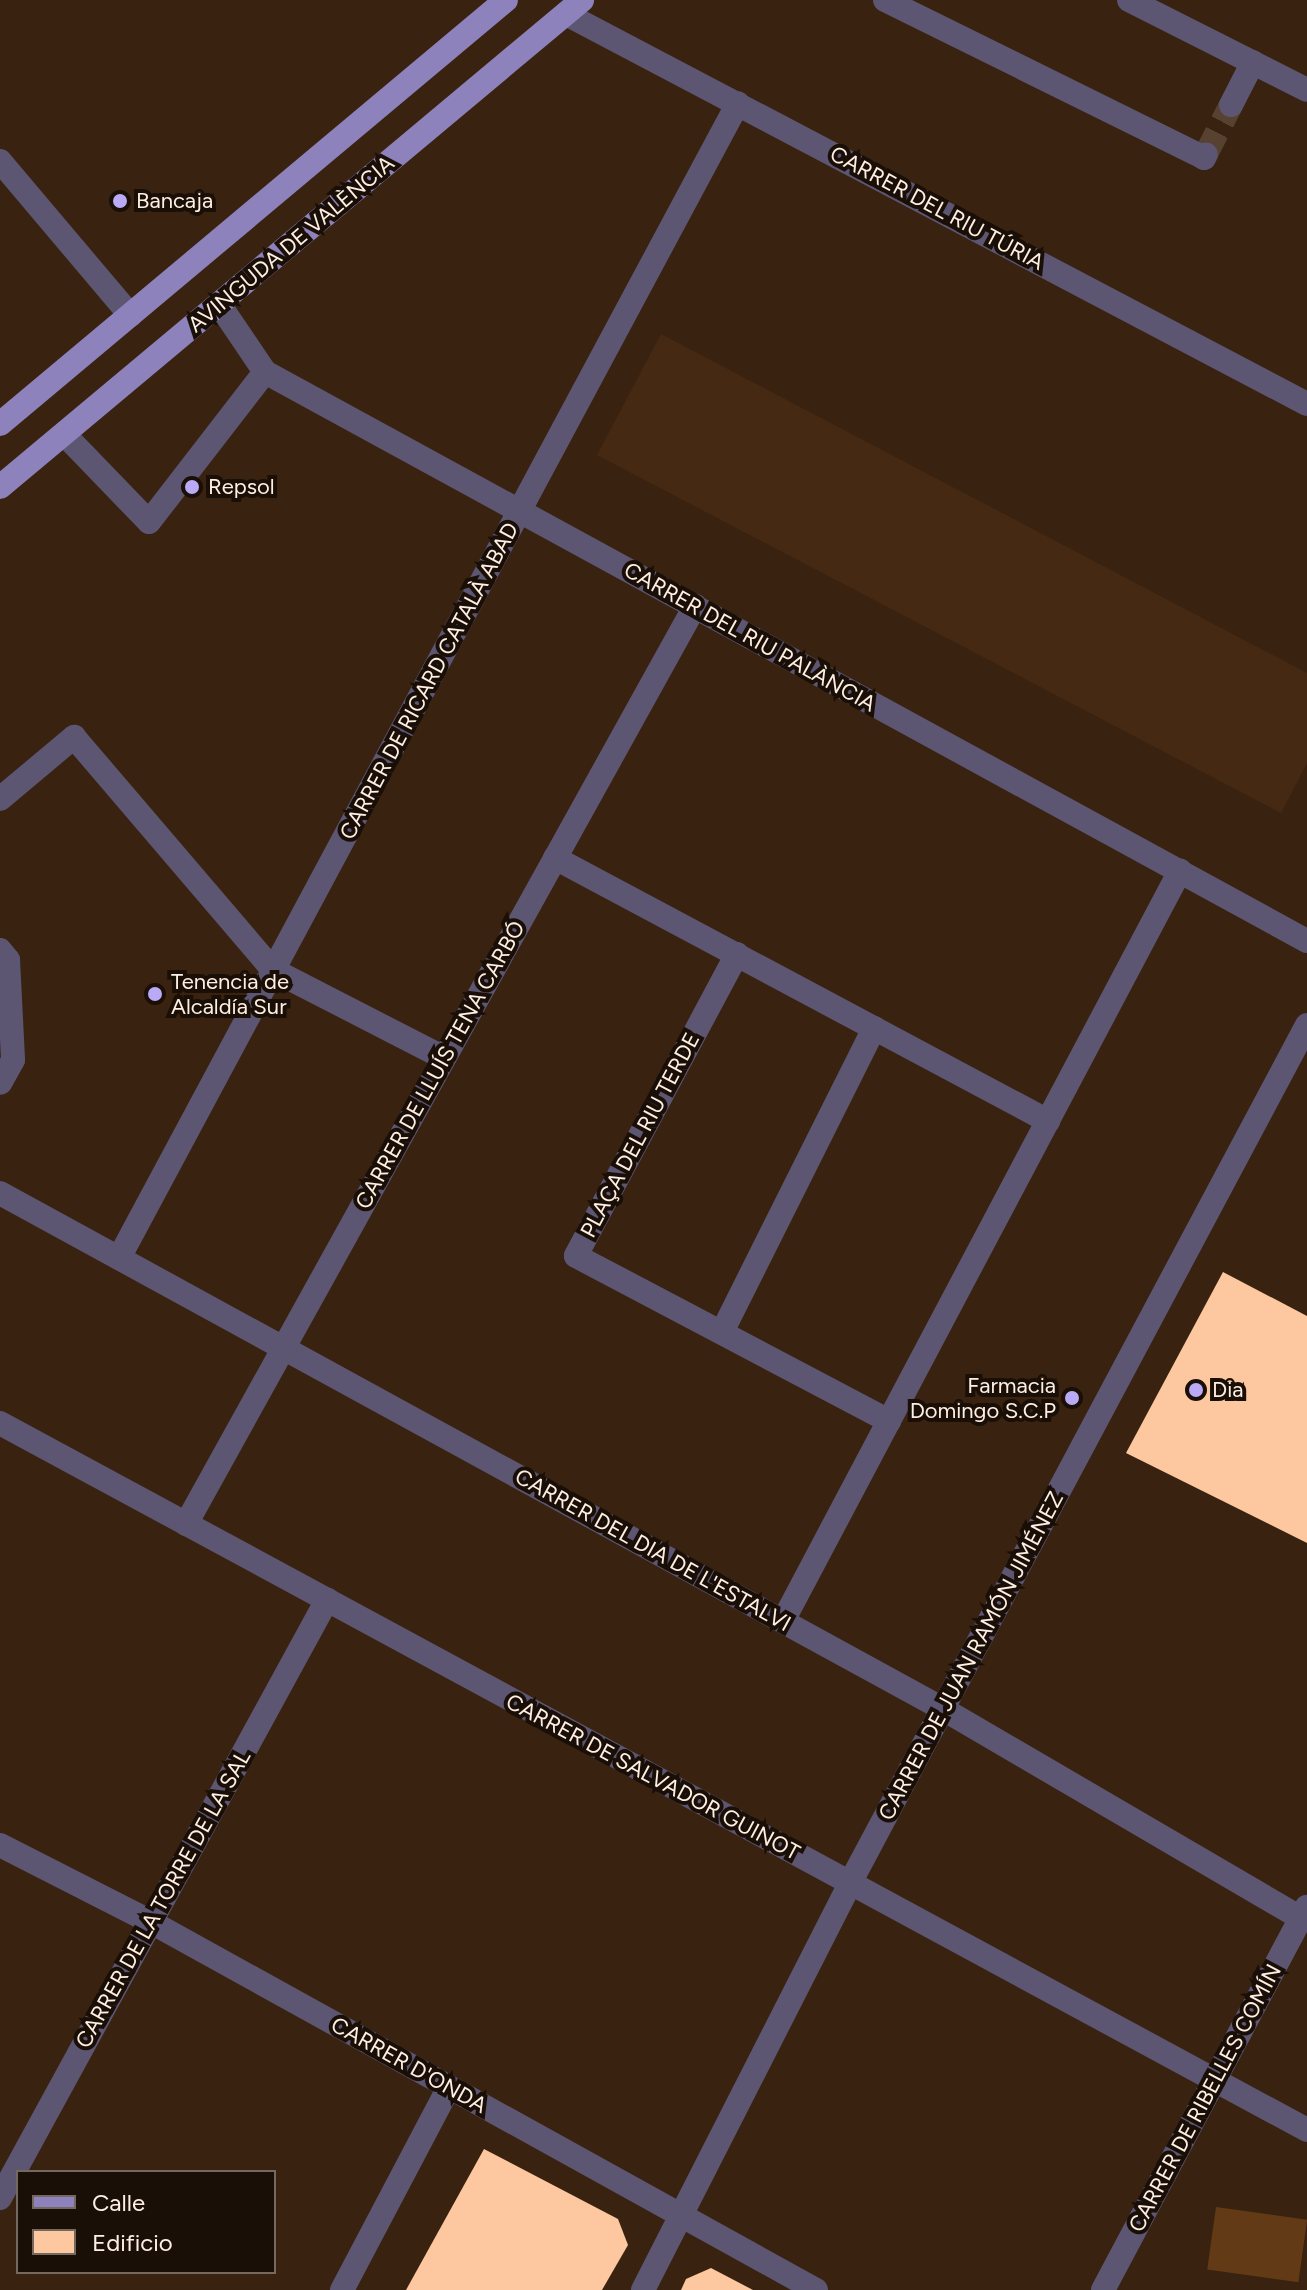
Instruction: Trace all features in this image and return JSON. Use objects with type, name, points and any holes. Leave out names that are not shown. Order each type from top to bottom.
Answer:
[{"type":"main road","points":[[0,424],[506,0]]},
{"type":"main road","name":"AVINGUDA DE VALÈNCIA","points":[[0,487],[574,7]]},
{"type":"street","points":[[885,0],[1204,158],[1206,154]]},
{"type":"street","points":[[1129,0],[1307,90]]},
{"type":"street","name":"CARRER DEL RIU TÚRIA","points":[[574,7],[738,103],[1307,404]]},
{"type":"street","points":[[1231,105],[1253,62]]},
{"type":"street","name":"CARRER DE RICARD CATALÀ ABAD","points":[[119,1258],[738,103]]},
{"type":"street","points":[[0,161],[130,315]]},
{"type":"street","name":"CARRER DEL RIU PALÀNCIA","points":[[219,304],[265,372],[1307,941]]},
{"type":"street","points":[[64,434],[149,522],[265,372]]},
{"type":"street","name":"CARRER DE LLUÍS TENA CARBÓ","points":[[186,1524],[695,606]]},
{"type":"street","points":[[0,799],[74,737],[273,970],[444,1058]]},
{"type":"street","points":[[555,858],[1048,1121]]},
{"type":"street","points":[[783,1621],[1180,871]]},
{"type":"street","points":[[0,950],[8,960],[13,1060],[0,1083]]},
{"type":"street","name":"PLAÇA DEL RIU TERDE","points":[[737,954],[576,1256],[889,1421]]},
{"type":"street","name":"CARRER DE JUAN RAMÓN JIMÉNEZ","points":[[643,2290],[850,1883],[1307,1025]]},
{"type":"street","points":[[722,1332],[874,1028]]},
{"type":"street","name":"CARRER DEL DIA DE L'ESTALVI","points":[[0,1193],[943,1709],[1304,1913]]},
{"type":"street","name":"CARRER DE SALVADOR GUINOT","points":[[0,1423],[1307,2130]]},
{"type":"street","name":"CARRER DE LA TORRE DE LA SAL","points":[[0,2198],[327,1600]]},
{"type":"street","name":"CARRER D'ONDA","points":[[0,1845],[151,1922],[816,2290]]},
{"type":"street","name":"CARRER DE RIBELLES COMÍN","points":[[1103,2290],[1304,1913]]},
{"type":"street","points":[[342,2290],[449,2087]]},
{"type":"shaded area","points":[[661,334],[1307,673],[1307,763],[1281,813],[597,455]]},
{"type":"shaded area","points":[[1216,2207],[1307,2220],[1298,2282],[1207,2269]]},
{"type":"building","points":[[1223,1272],[1307,1316],[1307,1543],[1126,1453]]},
{"type":"building","points":[[484,2149],[618,2219],[628,2245],[602,2290],[406,2290]]},
{"type":"building","points":[[711,2268],[753,2290],[681,2290],[686,2279]]},
{"type":"tunnel","points":[[1206,154],[1231,105]]},
{"type":"place","name":"Bancaja","points":[[120,201]]},
{"type":"place","name":"Repsol","points":[[192,487]]},
{"type":"place","name":"Tenencia de Alcaldía Sur","points":[[155,994]]},
{"type":"place","name":"Dia","points":[[1196,1390]]},
{"type":"place","name":"Farmacia Domingo S.C.P","points":[[1072,1398]]}]
